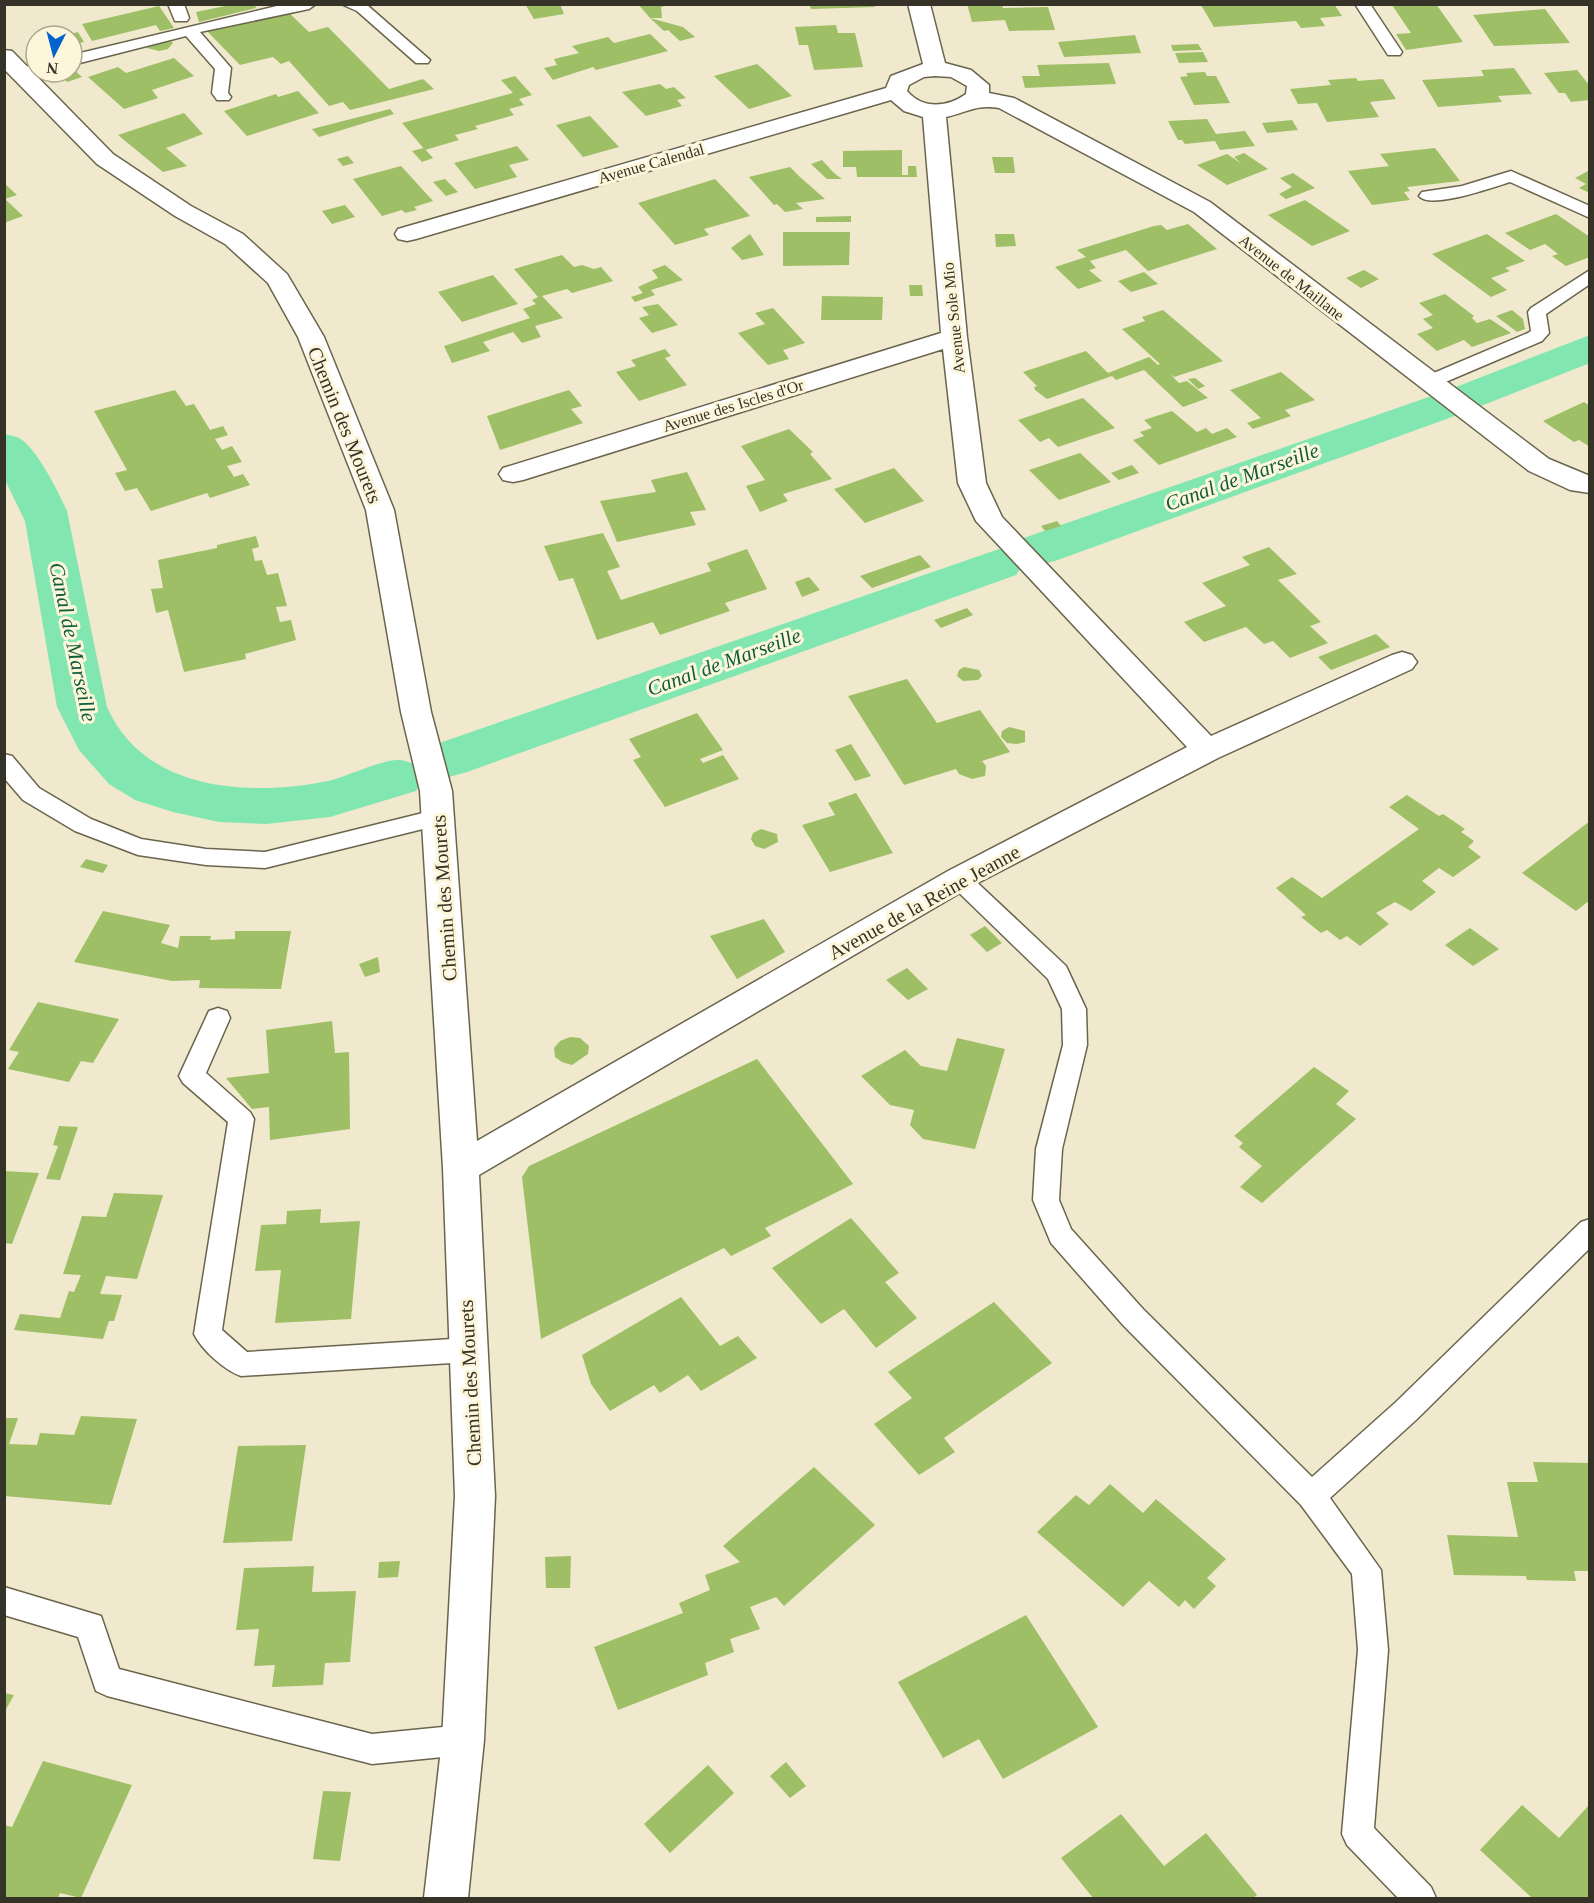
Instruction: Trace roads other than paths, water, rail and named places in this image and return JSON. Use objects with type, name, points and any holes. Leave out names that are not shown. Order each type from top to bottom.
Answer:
[{"type":"street","points":[[919,4],[935,69]]},
{"type":"street","name":"Chemin des Mourets","points":[[21,66],[105,159],[183,211],[234,238],[278,279],[310,337],[380,510],[419,726],[438,804],[460,1168],[475,1496],[463,1740],[446,1899]]},
{"type":"street","points":[[935,69],[962,73],[972,79],[978,85],[977,97],[961,108],[934,111],[908,104],[896,92],[899,81],[907,75],[935,69]]},
{"type":"street","name":"Avenue Calendal","points":[[407,234],[896,92]]},
{"type":"street","name":"Avenue de Maillane","points":[[977,97],[1006,103],[1202,207],[1539,465],[1580,484],[1590,485]]},
{"type":"street","name":"Avenue Sole Mio","points":[[934,111],[954,337],[972,483],[990,520],[1207,750]]},
{"type":"street","name":"Avenue des Iscles d'Or","points":[[513,474],[954,337]]},
{"type":"street","name":"Avenue de la Reine Jeanne","points":[[460,1168],[959,879],[1207,750],[1402,662]]},
{"type":"lane","points":[[84,55],[182,17],[309,4]]},
{"type":"lane","points":[[348,4],[362,8],[422,60]]},
{"type":"lane","points":[[1362,4],[1394,52]]},
{"type":"lane","points":[[182,17],[223,68],[220,93],[223,97]]},
{"type":"lane","points":[[1428,195],[1464,191],[1511,176],[1590,213]]},
{"type":"lane","points":[[1435,387],[1535,337],[1540,333],[1537,312],[1590,275]]},
{"type":"lane","points":[[4,762],[31,794],[83,825],[138,847],[206,857],[265,860],[438,804]]},
{"type":"lane","points":[[959,879],[1057,973],[1074,1009],[1075,1045],[1049,1149],[1046,1200],[1060,1235],[1133,1317],[1311,1496],[1366,1570],[1373,1650],[1358,1834],[1420,1899]]},
{"type":"lane","points":[[218,1018],[192,1076],[242,1119],[208,1334],[241,1364],[468,1350]]},
{"type":"lane","points":[[1311,1496],[1406,1411],[1590,1230]]},
{"type":"lane","points":[[4,1601],[90,1626],[107,1681],[372,1749],[463,1740]]},
{"type":"waterway","name":"Canal de Marseille","points":[[1461,398],[1590,348]]},
{"type":"waterway","name":"Canal de Marseille","points":[[1038,550],[1447,404]]},
{"type":"waterway","name":"Canal de Marseille","points":[[4,448],[30,482],[48,521],[82,707],[104,746],[128,771],[154,787],[173,794],[219,803],[266,806],[330,799],[398,778]]},
{"type":"waterway","name":"Canal de Marseille","points":[[449,759],[999,564]]}]
